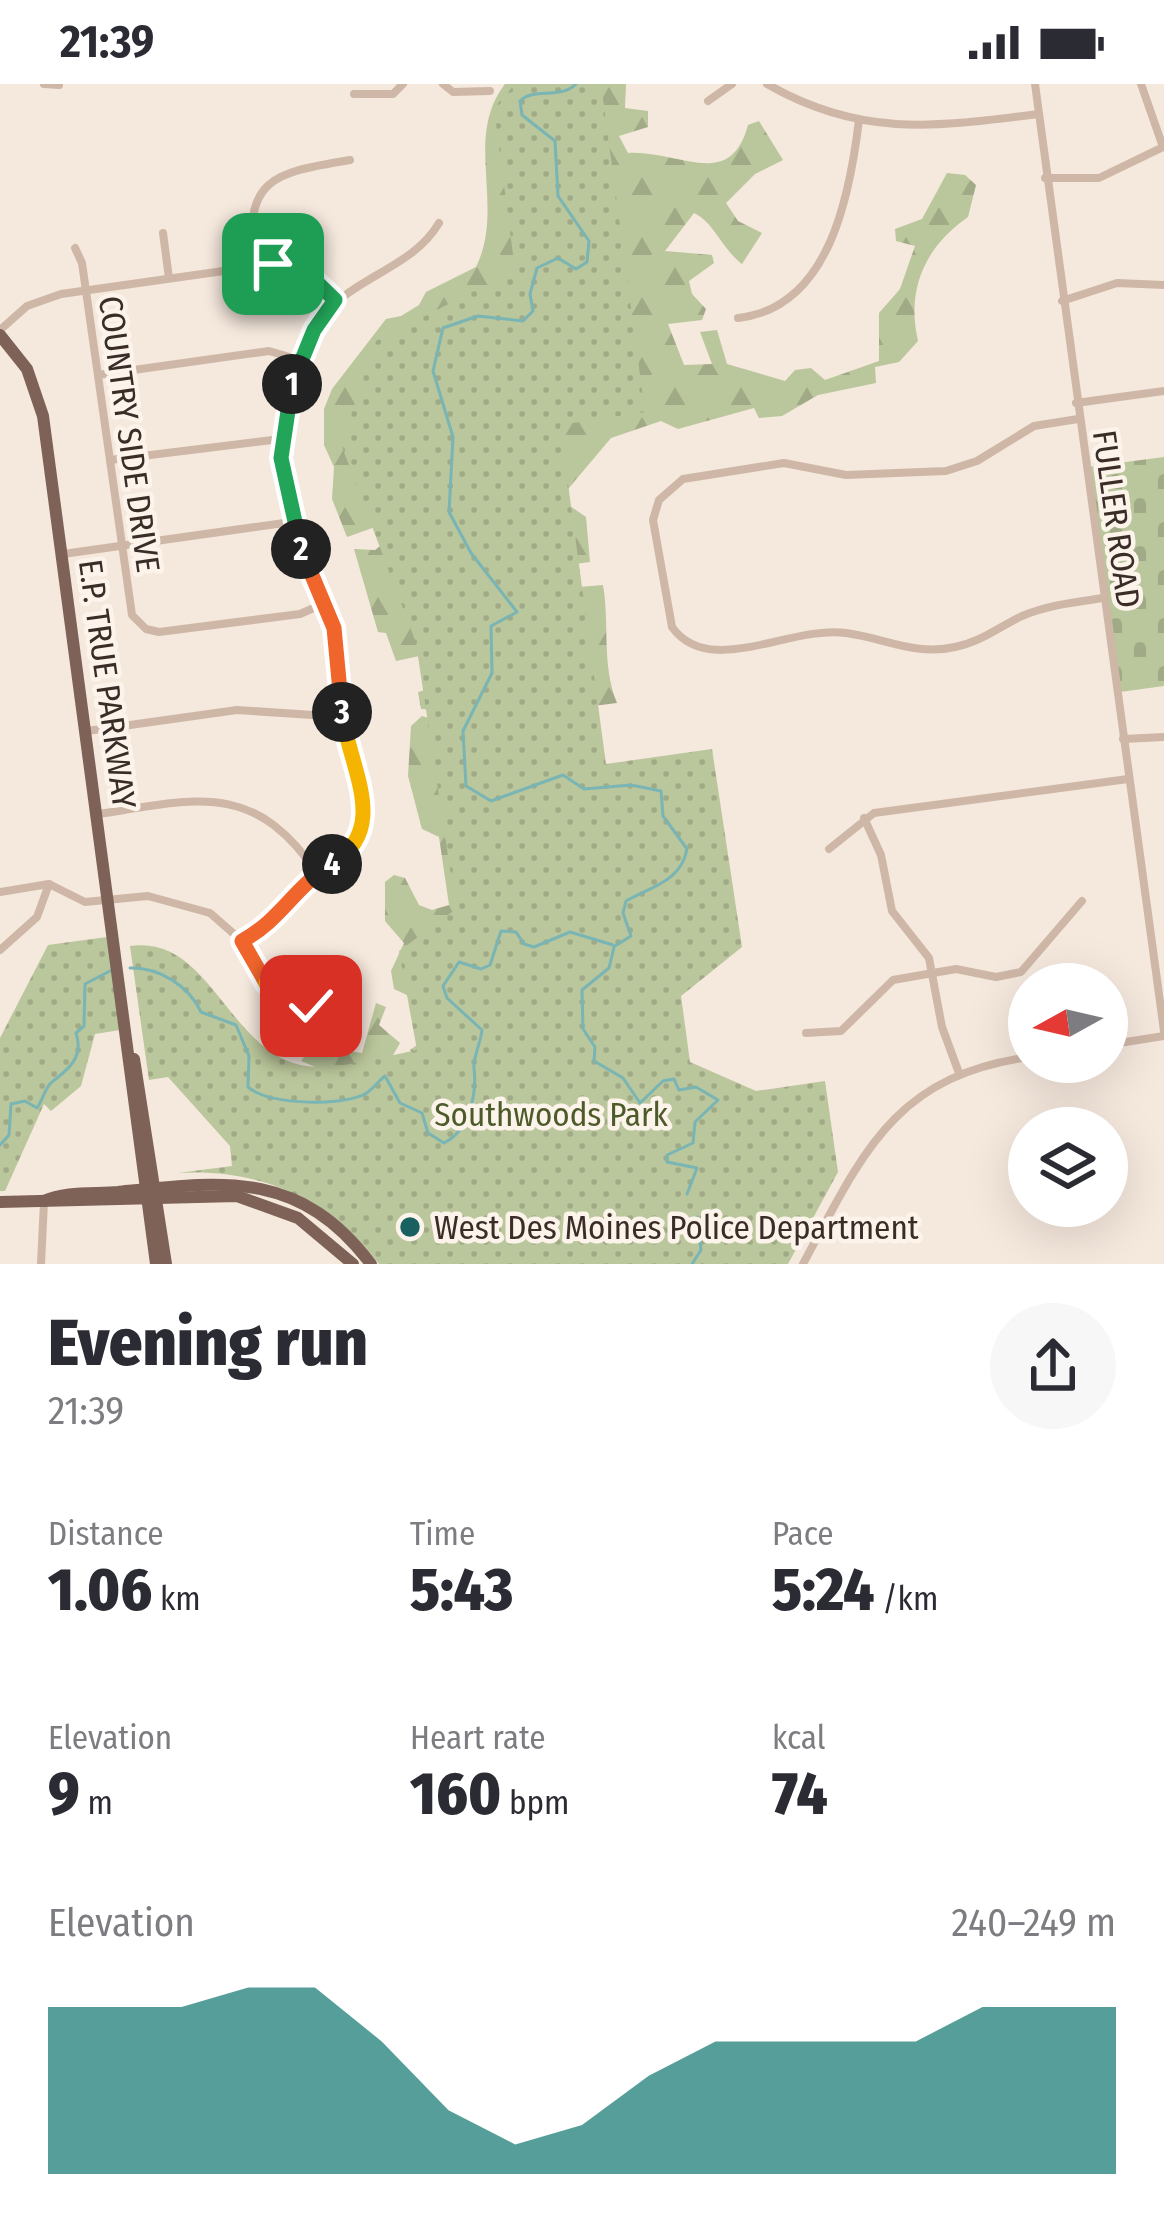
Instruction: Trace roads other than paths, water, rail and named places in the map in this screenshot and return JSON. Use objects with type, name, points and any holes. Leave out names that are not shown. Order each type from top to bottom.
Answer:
[{"type":"main road","name":"E.P. TRUE PARKWAY","points":[[0,333],[22,361],[40,400],[151,1192]]},
{"type":"main road","points":[[0,1202],[75,1204],[230,1181],[277,1192],[328,1221],[370,1264]]},
{"type":"main road","points":[[151,1192],[156,1264]]},
{"type":"main road","points":[[151,1192],[166,1264]]},
{"type":"main road","points":[[151,1192],[225,1195],[259,1202],[314,1228],[352,1264]]},
{"type":"street","points":[[44,84],[59,85]]},
{"type":"street","points":[[354,94],[394,94],[404,84]]},
{"type":"street","points":[[442,84],[453,92],[490,91]]},
{"type":"street","points":[[708,101],[732,84]]},
{"type":"street","points":[[767,84],[816,110],[922,128],[1038,113]]},
{"type":"street","name":"FULLER ROAD","points":[[1035,84],[1164,1034]]},
{"type":"street","points":[[1045,178],[1099,178],[1163,147],[1141,84]]},
{"type":"street","points":[[738,318],[771,309],[814,272],[839,226],[859,120]]},
{"type":"street","points":[[254,267],[249,219],[263,188],[292,170],[350,160]]},
{"type":"street","points":[[242,941],[278,919],[295,889],[348,854],[364,831],[343,717],[334,628],[291,522],[280,440],[300,359],[335,300],[415,251],[439,224]]},
{"type":"street","points":[[163,233],[169,278]]},
{"type":"street","name":"COUNTRY SIDE DRIVE","points":[[75,248],[86,291],[130,608],[141,625],[171,631],[300,614],[323,604]]},
{"type":"street","points":[[0,333],[38,300],[254,267],[296,268],[335,300]]},
{"type":"street","points":[[1062,302],[1117,283],[1164,285]]},
{"type":"street","points":[[98,375],[269,352],[300,359]]},
{"type":"street","points":[[1076,403],[1164,391]]},
{"type":"street","points":[[1078,419],[1034,426],[977,461],[946,471],[846,475],[784,463],[693,476],[670,487],[652,520],[668,613],[681,639],[706,652],[831,632],[895,647],[940,650],[984,638],[1039,610],[1103,598]]},
{"type":"street","points":[[110,460],[280,440]]},
{"type":"street","points":[[63,554],[291,522]]},
{"type":"street","points":[[87,731],[238,710],[343,717]]},
{"type":"street","points":[[1123,739],[1164,736]]},
{"type":"street","points":[[830,849],[864,818],[1129,779]]},
{"type":"street","points":[[99,814],[191,800],[230,802],[277,824],[317,873]]},
{"type":"street","points":[[864,818],[881,855],[892,911],[925,952],[942,1028],[959,1073]]},
{"type":"street","points":[[0,950],[37,917],[49,884]]},
{"type":"street","points":[[0,892],[49,884],[78,900],[148,896],[185,904],[218,917],[242,941],[280,998],[316,1006],[335,992]]},
{"type":"street","points":[[806,1033],[842,1031],[886,984],[932,973],[966,970],[1004,977],[1021,972],[1082,901]]},
{"type":"street","points":[[1128,1041],[1164,1034]]},
{"type":"street","points":[[803,1264],[875,1136],[919,1095],[959,1073],[1008,1062]]},
{"type":"street","points":[[40,1264],[44,1201]]},
{"type":"waterway","points":[[576,84],[520,101],[522,115],[555,141],[558,196],[589,241],[587,262],[576,269],[558,258],[537,268],[530,294],[533,311],[523,321],[478,316],[443,328],[433,371],[453,437],[449,512],[471,553],[517,612],[491,626],[492,673],[463,731],[466,786],[491,801],[563,775],[584,789],[631,785],[661,791],[663,816],[687,849],[671,876],[626,901],[623,913],[631,936],[615,946]]},
{"type":"waterway","points":[[130,968],[172,980],[201,1012],[236,1025],[249,1056],[248,1087],[258,1093],[304,1102],[352,1099],[366,1094],[385,1076],[400,1103],[422,1113],[428,1133],[444,1143],[460,1129],[470,1110],[482,1030],[447,998],[443,986],[459,962],[481,969],[490,965],[501,931],[516,932],[524,944],[534,947],[570,932],[613,945]]},
{"type":"waterway","points":[[614,947],[609,968],[582,990],[583,1029],[595,1047],[594,1061],[623,1078],[640,1103],[663,1081],[674,1079],[679,1090],[696,1087],[718,1100],[695,1122],[693,1143],[667,1155],[667,1162],[697,1168],[687,1194]]},
{"type":"waterway","points":[[0,1145],[9,1135],[11,1104],[25,1101],[37,1108],[50,1084],[73,1062],[78,1049],[76,1033],[84,1026],[85,984],[110,971]]},
{"type":"waterway","points":[[692,1264],[701,1250],[697,1217]]},
{"type":"place","name":"West Des Moines Police Department","points":[[410,1227]]},
{"type":"park label","name":"Southwoods Park","points":[[551,1114]]}]
